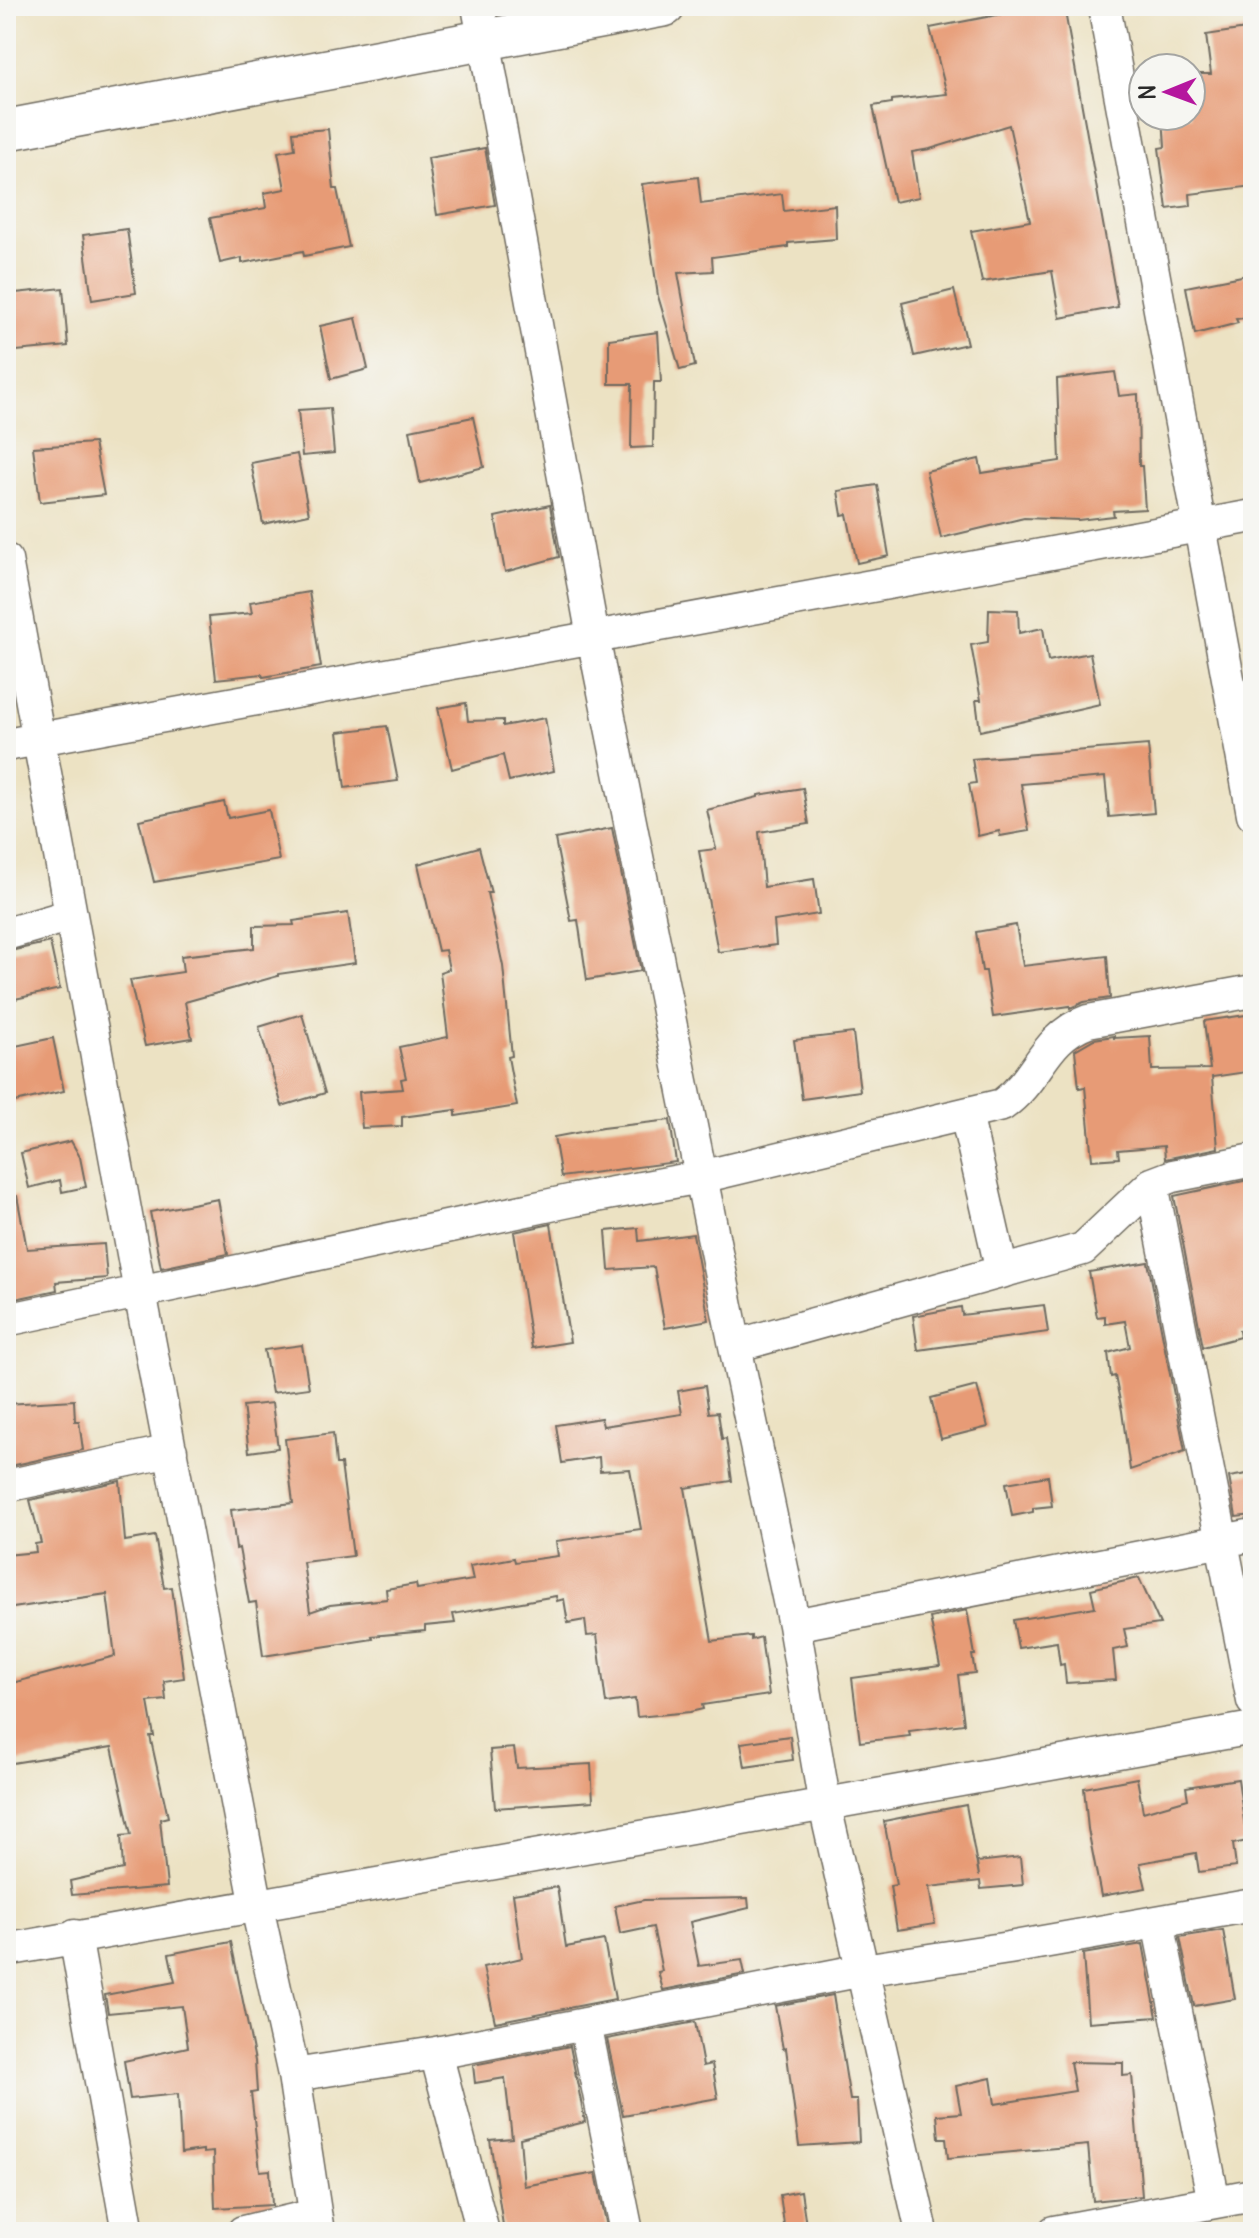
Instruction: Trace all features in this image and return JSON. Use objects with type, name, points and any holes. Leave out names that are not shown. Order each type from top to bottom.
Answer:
[{"type":"street","points":[[6,130],[481,23],[665,6]]},
{"type":"street","points":[[1104,6],[1253,814]]},
{"type":"street","points":[[481,23],[593,637],[794,1625],[825,1806],[922,2232]]},
{"type":"street","points":[[6,745],[1253,516]]},
{"type":"street","points":[[6,560],[140,1292],[257,1907],[294,2075],[316,2224],[243,2232]]},
{"type":"street","points":[[6,934],[71,915]]},
{"type":"street","points":[[6,1320],[574,1200],[701,1177],[1002,1105],[1021,1092],[1053,1044],[1073,1027],[1088,1021],[1253,991]]},
{"type":"street","points":[[966,1114],[1002,1272]]},
{"type":"street","points":[[735,1346],[1083,1249],[1152,1184],[1173,1176],[1253,1160]]},
{"type":"street","points":[[1152,1184],[1238,1538],[1253,1701]]},
{"type":"street","points":[[6,1486],[171,1451]]},
{"type":"street","points":[[794,1625],[1238,1538]]},
{"type":"street","points":[[6,1950],[1253,1728]]},
{"type":"street","points":[[294,2075],[436,2053],[863,1970],[1253,1905]]},
{"type":"street","points":[[1158,1922],[1214,2202]]},
{"type":"street","points":[[75,1936],[128,2232]]},
{"type":"street","points":[[585,2024],[627,2232]]},
{"type":"street","points":[[436,2053],[483,2232]]},
{"type":"street","points":[[1054,2232],[1253,2195]]},
{"type":"building","points":[[1043,6],[1064,6],[1118,307],[1060,318],[1052,271],[982,282],[971,231],[1030,221],[1009,125],[912,152],[919,197],[894,202],[873,106],[892,103],[892,100],[947,94],[930,28]]},
{"type":"building","points":[[1253,28],[1253,128],[1245,129],[1253,186],[1190,194],[1191,206],[1167,209],[1159,148],[1165,147],[1164,132],[1207,132],[1207,74],[1211,74],[1206,35]]},
{"type":"building","points":[[328,129],[334,189],[337,189],[349,247],[304,256],[303,251],[242,263],[242,258],[220,263],[210,218],[266,208],[264,193],[285,189],[278,152],[295,149],[293,132]]},
{"type":"building","points":[[485,148],[495,205],[437,215],[428,158]]},
{"type":"building","points":[[698,177],[701,204],[782,194],[784,211],[835,205],[836,239],[788,243],[788,247],[712,257],[713,271],[678,273],[695,366],[680,370],[658,296],[642,184]]},
{"type":"building","points":[[127,229],[136,293],[92,300],[83,235]]},
{"type":"building","points":[[1247,275],[1252,317],[1236,319],[1238,323],[1195,334],[1186,287]]},
{"type":"building","points":[[63,288],[68,346],[6,352],[6,294]]},
{"type":"building","points":[[954,290],[967,344],[914,356],[902,303]]},
{"type":"building","points":[[356,318],[368,369],[331,379],[320,326]]},
{"type":"building","points":[[658,332],[661,382],[654,382],[653,447],[631,448],[632,384],[609,384],[609,339]]},
{"type":"building","points":[[1115,372],[1119,396],[1138,394],[1139,466],[1142,466],[1145,509],[1113,511],[1114,516],[1078,520],[1024,518],[941,538],[926,471],[979,459],[982,473],[1060,461],[1057,379]]},
{"type":"building","points":[[330,408],[334,453],[302,456],[298,410]]},
{"type":"building","points":[[473,417],[484,467],[420,483],[410,430]]},
{"type":"building","points":[[94,443],[104,495],[40,502],[33,447]]},
{"type":"building","points":[[297,454],[309,514],[263,524],[251,463]]},
{"type":"building","points":[[877,485],[889,556],[857,563],[847,514],[842,515],[838,491]]},
{"type":"building","points":[[550,505],[559,557],[505,572],[495,517]]},
{"type":"building","points":[[309,592],[321,667],[263,677],[262,674],[216,679],[209,617],[252,613],[250,602]]},
{"type":"building","points":[[989,609],[1018,610],[1019,633],[1043,628],[1048,661],[1090,653],[1100,704],[980,731],[976,700],[981,700],[971,645],[988,642]]},
{"type":"building","points":[[466,703],[468,721],[503,720],[503,726],[545,718],[554,771],[509,781],[503,755],[452,769],[438,708]]},
{"type":"building","points":[[387,726],[398,781],[345,788],[338,732]]},
{"type":"building","points":[[1148,745],[1154,813],[1109,817],[1105,777],[1021,784],[1029,831],[1000,836],[999,831],[978,836],[969,784],[976,783],[972,759]]},
{"type":"building","points":[[803,788],[809,824],[759,832],[764,887],[814,879],[819,914],[774,921],[776,945],[718,952],[699,851],[716,849],[707,810],[758,795]]},
{"type":"building","points":[[224,802],[228,818],[269,810],[279,860],[154,882],[139,820]]},
{"type":"building","points":[[612,828],[641,971],[587,980],[578,920],[571,921],[555,839]]},
{"type":"building","points":[[479,847],[491,893],[487,893],[503,966],[512,1056],[508,1057],[517,1106],[456,1116],[456,1110],[402,1117],[402,1126],[362,1128],[359,1092],[403,1089],[401,1079],[406,1078],[399,1047],[448,1037],[440,972],[449,969],[445,950],[438,951],[418,864]]},
{"type":"building","points":[[348,913],[355,963],[278,974],[185,1002],[192,1038],[145,1046],[130,980],[183,972],[181,956],[254,948],[254,926],[294,925],[293,921]]},
{"type":"building","points":[[1016,925],[1023,966],[1107,956],[1110,998],[1084,1002],[1070,1008],[993,1017],[976,932]]},
{"type":"building","points":[[50,942],[60,989],[6,1001],[6,952]]},
{"type":"building","points":[[302,1014],[325,1093],[282,1106],[259,1027]]},
{"type":"building","points":[[1253,1014],[1253,1071],[1212,1077],[1218,1148],[1165,1159],[1164,1146],[1118,1150],[1119,1158],[1092,1160],[1085,1087],[1079,1088],[1075,1050],[1094,1039],[1150,1036],[1152,1070],[1210,1069],[1204,1021]]},
{"type":"building","points":[[853,1033],[860,1091],[802,1099],[794,1040]]},
{"type":"building","points":[[53,1038],[64,1091],[6,1104],[6,1048]]},
{"type":"building","points":[[670,1120],[676,1162],[561,1177],[554,1137]]},
{"type":"building","points":[[71,1141],[80,1157],[86,1187],[62,1192],[60,1180],[29,1188],[21,1153]]},
{"type":"building","points":[[1253,1179],[1253,1330],[1239,1331],[1240,1337],[1203,1347],[1174,1196]]},
{"type":"building","points":[[17,1196],[27,1249],[104,1244],[107,1278],[56,1282],[57,1290],[6,1301],[6,1197]]},
{"type":"building","points":[[218,1199],[228,1254],[161,1268],[150,1212]]},
{"type":"building","points":[[551,1224],[570,1342],[532,1348],[514,1232]]},
{"type":"building","points":[[638,1228],[639,1241],[693,1234],[709,1320],[665,1328],[654,1267],[609,1270],[606,1231]]},
{"type":"building","points":[[1148,1262],[1185,1451],[1130,1470],[1122,1411],[1115,1376],[1111,1377],[1108,1353],[1130,1347],[1125,1321],[1105,1324],[1105,1316],[1097,1317],[1089,1272]]},
{"type":"building","points":[[1044,1305],[1048,1332],[918,1350],[913,1316],[961,1307],[962,1315]]},
{"type":"building","points":[[302,1345],[309,1388],[272,1393],[264,1350]]},
{"type":"building","points":[[705,1386],[709,1413],[718,1412],[722,1439],[726,1438],[732,1481],[685,1488],[712,1641],[761,1637],[769,1695],[702,1705],[703,1709],[690,1712],[637,1717],[635,1699],[606,1703],[597,1635],[587,1636],[585,1620],[568,1623],[564,1599],[557,1601],[556,1596],[453,1614],[455,1623],[425,1626],[425,1631],[372,1636],[373,1639],[263,1656],[256,1602],[249,1603],[239,1548],[236,1549],[231,1510],[293,1503],[285,1439],[333,1433],[336,1464],[341,1464],[353,1556],[303,1562],[310,1612],[330,1605],[387,1599],[386,1589],[416,1584],[417,1589],[473,1580],[470,1566],[514,1558],[515,1562],[558,1556],[556,1541],[641,1529],[630,1469],[600,1471],[599,1457],[562,1463],[556,1425],[601,1418],[603,1426],[682,1414],[678,1391]]},
{"type":"building","points":[[977,1386],[988,1427],[941,1439],[931,1398]]},
{"type":"building","points":[[74,1400],[75,1421],[79,1421],[83,1450],[6,1467],[6,1404]]},
{"type":"building","points":[[272,1403],[278,1448],[249,1452],[243,1406]]},
{"type":"building","points":[[1253,1473],[1253,1515],[1236,1517],[1229,1477]]},
{"type":"building","points":[[1048,1476],[1052,1506],[1033,1508],[1033,1512],[1012,1516],[1006,1483]]},
{"type":"building","points":[[120,1481],[125,1541],[155,1536],[164,1588],[172,1587],[184,1678],[164,1681],[166,1700],[148,1702],[154,1736],[150,1736],[168,1817],[160,1819],[167,1887],[72,1895],[70,1881],[123,1869],[121,1836],[131,1835],[112,1747],[6,1764],[6,1729],[16,1727],[12,1683],[115,1656],[107,1594],[6,1609],[6,1555],[36,1552],[35,1544],[41,1543],[30,1500]]},
{"type":"building","points":[[1139,1578],[1160,1624],[1124,1629],[1128,1647],[1113,1650],[1116,1680],[1066,1683],[1057,1642],[1018,1648],[1013,1620],[1095,1607],[1091,1589]]},
{"type":"building","points":[[967,1610],[975,1673],[958,1675],[964,1724],[909,1731],[910,1736],[860,1742],[852,1678],[940,1666],[930,1618]]},
{"type":"building","points":[[790,1736],[793,1760],[745,1767],[741,1743]]},
{"type":"building","points":[[514,1748],[517,1768],[591,1764],[593,1801],[495,1808],[490,1750]]},
{"type":"building","points":[[1137,1778],[1143,1812],[1188,1799],[1186,1787],[1238,1779],[1247,1841],[1233,1844],[1236,1867],[1199,1872],[1196,1853],[1140,1863],[1146,1888],[1101,1896],[1088,1829],[1084,1788]]},
{"type":"building","points":[[966,1805],[979,1876],[977,1862],[1020,1857],[1023,1885],[981,1889],[980,1881],[929,1887],[935,1924],[897,1930],[890,1886],[896,1885],[884,1821]]},
{"type":"building","points":[[557,1887],[566,1947],[604,1940],[615,1999],[495,2022],[483,1967],[522,1958],[513,1894]]},
{"type":"building","points":[[748,1898],[749,1908],[690,1922],[699,1966],[742,1960],[745,1974],[663,1990],[653,1927],[620,1934],[615,1906],[644,1900]]},
{"type":"building","points":[[1223,1930],[1235,1999],[1194,2006],[1180,1937]]},
{"type":"building","points":[[231,1942],[255,2061],[257,2092],[251,2093],[260,2171],[270,2170],[272,2205],[215,2208],[213,2152],[181,2153],[178,2094],[130,2099],[124,2061],[188,2047],[182,2006],[108,2013],[105,1995],[175,1982],[169,1954]]},
{"type":"building","points":[[1143,1944],[1157,2017],[1088,2022],[1083,1954]]},
{"type":"building","points":[[833,1995],[850,2100],[857,2100],[859,2142],[799,2146],[786,2048],[783,2049],[775,2006]]},
{"type":"building","points":[[695,2022],[703,2066],[712,2064],[718,2098],[623,2115],[607,2039]]},
{"type":"building","points":[[570,2046],[585,2122],[520,2138],[524,2186],[596,2173],[608,2232],[504,2232],[490,2140],[512,2138],[505,2078],[475,2083],[473,2065]]},
{"type":"building","points":[[1070,2062],[1123,2063],[1123,2076],[1132,2075],[1142,2196],[1093,2201],[1088,2145],[948,2158],[946,2138],[939,2138],[937,2115],[961,2113],[956,2086],[991,2078],[995,2104],[1075,2091]]},
{"type":"building","points":[[801,2191],[807,2232],[785,2232],[780,2195]]}]
